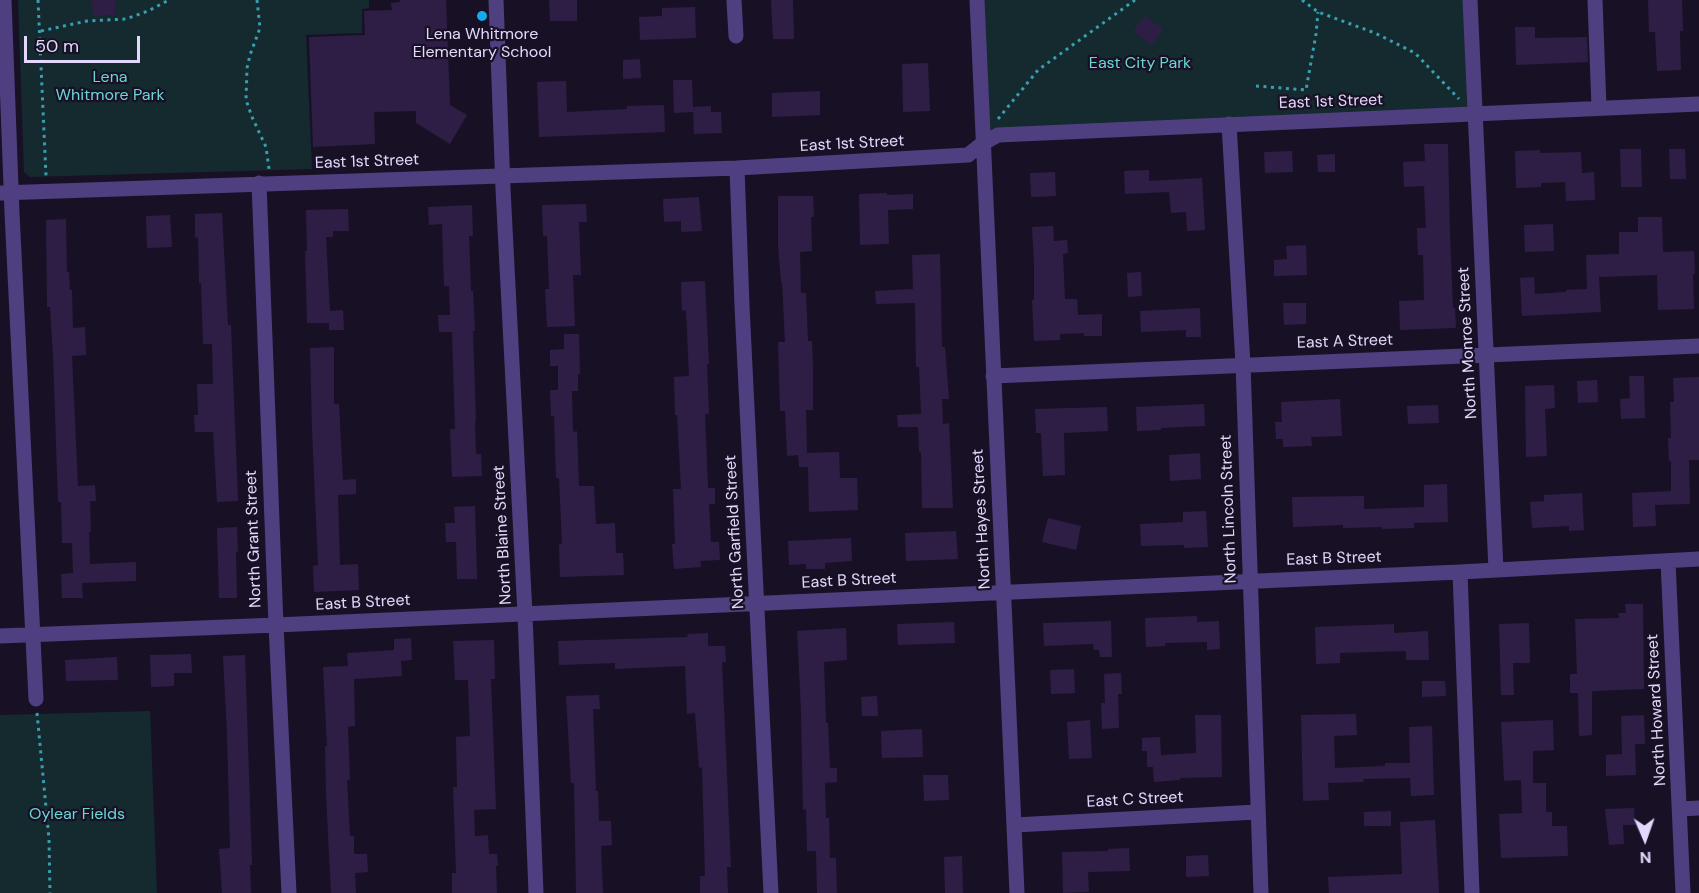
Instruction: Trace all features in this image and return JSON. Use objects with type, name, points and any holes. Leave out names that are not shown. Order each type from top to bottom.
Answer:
[{"type":"street","points":[[4,0],[6,192],[36,699]]},
{"type":"street","name":"North Blaine Street","points":[[496,0],[536,893]]},
{"type":"street","points":[[734,0],[736,36]]},
{"type":"street","name":"North Hayes Street","points":[[976,0],[1017,893]]},
{"type":"street","name":"North Monroe Street","points":[[1470,0],[1496,570]]},
{"type":"street","points":[[1595,0],[1599,108]]},
{"type":"street","name":"East 1st Street","points":[[6,192],[737,168],[968,155],[998,135],[1699,104]]},
{"type":"street","name":"North Lincoln Street","points":[[1229,124],[1243,364],[1261,893]]},
{"type":"street","name":"North Garfield Street","points":[[737,168],[771,893]]},
{"type":"street","name":"North Grant Street","points":[[259,183],[289,893]]},
{"type":"street","name":"East A Street","points":[[993,376],[1699,346]]},
{"type":"street","name":"East B Street","points":[[0,636],[757,604],[1699,559]]},
{"type":"street","name":"North Howard Street","points":[[1668,561],[1683,893]]},
{"type":"street","points":[[1460,572],[1472,893]]},
{"type":"street","points":[[1680,809],[1699,808]]},
{"type":"street","name":"East C Street","points":[[1015,825],[1257,812]]},
{"type":"path","points":[[38,0],[46,176],[58,176]]},
{"type":"path","points":[[40,32],[87,21],[126,19],[168,0]]},
{"type":"path","points":[[257,0],[260,28],[247,68],[246,100],[266,147],[269,170]]},
{"type":"path","points":[[982,144],[999,117],[1038,70],[1135,0]]},
{"type":"path","points":[[1302,0],[1318,12],[1375,33],[1415,53],[1476,115]]},
{"type":"path","points":[[1256,86],[1306,90],[1318,12]]},
{"type":"path","points":[[36,699],[49,839],[50,893]]},
{"type":"green space","name":"Lena Whitmore Park","points":[[18,0],[369,0],[369,8],[362,9],[362,33],[306,35],[312,169],[30,177],[24,172]]},
{"type":"green space","name":"East City Park","points":[[977,0],[1470,0],[1476,115],[1229,124],[982,144]]},
{"type":"green space","name":"Oylear Fields","points":[[150,711],[157,893],[0,893],[0,715]]},
{"type":"building","points":[[92,0],[115,0],[115,15],[93,16]]},
{"type":"building","points":[[400,0],[446,0],[450,105],[467,115],[450,144],[416,123],[416,111],[374,112],[375,144],[313,147],[309,37],[365,35],[364,11],[392,10],[391,3],[400,2]]},
{"type":"building","points":[[549,0],[577,0],[577,21],[550,21]]},
{"type":"building","points":[[771,0],[793,0],[794,39],[773,39]]},
{"type":"building","points":[[1648,0],[1682,0],[1681,70],[1657,71],[1655,32],[1649,32]]},
{"type":"building","points":[[695,7],[696,38],[640,40],[639,17],[662,16],[662,8]]},
{"type":"building","points":[[1145,16],[1163,29],[1152,45],[1133,31]]},
{"type":"building","points":[[1515,27],[1535,27],[1535,38],[1587,37],[1588,62],[1516,65]]},
{"type":"building","points":[[640,59],[641,78],[623,79],[623,60]]},
{"type":"building","points":[[928,63],[930,111],[903,112],[902,64]]},
{"type":"building","points":[[673,80],[692,80],[693,107],[711,106],[711,112],[721,112],[722,133],[694,134],[693,112],[674,113]]},
{"type":"building","points":[[566,81],[567,112],[664,105],[665,132],[539,137],[537,82]]},
{"type":"building","points":[[820,91],[820,115],[772,117],[772,93]]},
{"type":"building","points":[[1424,144],[1448,144],[1453,308],[1455,308],[1456,328],[1400,330],[1399,301],[1424,300],[1423,255],[1418,255],[1417,228],[1426,228],[1424,186],[1404,187],[1403,162],[1425,161]]},
{"type":"building","points":[[1620,149],[1641,149],[1642,187],[1621,187]]},
{"type":"building","points":[[1669,149],[1685,149],[1686,179],[1670,179]]},
{"type":"building","points":[[1540,150],[1540,153],[1581,152],[1582,173],[1594,172],[1595,200],[1566,201],[1565,182],[1541,183],[1541,187],[1516,188],[1515,151]]},
{"type":"building","points":[[1292,151],[1293,172],[1265,173],[1264,152]]},
{"type":"building","points":[[1335,154],[1335,172],[1318,172],[1317,155]]},
{"type":"building","points":[[1149,170],[1149,181],[1202,178],[1205,230],[1187,231],[1186,212],[1171,213],[1169,192],[1125,194],[1124,171]]},
{"type":"building","points":[[1055,172],[1056,196],[1031,197],[1030,173]]},
{"type":"building","points":[[887,193],[887,195],[913,194],[913,209],[888,210],[889,244],[860,245],[859,194]]},
{"type":"building","points":[[778,196],[813,196],[812,251],[800,252],[801,293],[806,293],[808,341],[812,341],[813,368],[813,410],[806,410],[807,453],[839,452],[840,478],[857,478],[858,510],[809,512],[808,467],[799,467],[798,455],[787,456],[785,411],[780,411],[778,342],[785,342],[778,246]]},
{"type":"building","points":[[699,197],[702,231],[681,232],[681,221],[664,222],[663,199]]},
{"type":"building","points":[[586,204],[587,222],[579,222],[581,275],[573,275],[575,326],[547,327],[545,289],[549,289],[547,236],[543,236],[542,205]]},
{"type":"building","points":[[472,205],[473,236],[469,236],[475,331],[473,331],[476,454],[481,454],[482,476],[452,477],[450,429],[455,429],[452,332],[439,332],[438,315],[450,315],[449,286],[444,286],[442,224],[429,225],[428,207]]},
{"type":"building","points":[[348,209],[349,231],[333,231],[333,237],[326,237],[330,311],[343,310],[344,330],[329,330],[329,323],[307,323],[306,210]]},
{"type":"building","points":[[222,213],[228,325],[231,325],[238,501],[217,502],[213,432],[195,432],[194,415],[198,415],[197,384],[213,384],[212,344],[203,344],[195,214]]},
{"type":"building","points":[[170,215],[172,247],[147,248],[146,216]]},
{"type":"building","points":[[1638,217],[1662,217],[1663,252],[1694,251],[1694,309],[1658,310],[1657,275],[1599,277],[1601,312],[1522,316],[1520,278],[1534,277],[1535,294],[1587,289],[1586,255],[1619,254],[1619,232],[1638,232]]},
{"type":"building","points":[[66,219],[67,272],[69,272],[70,290],[72,290],[73,328],[85,327],[86,355],[72,356],[78,486],[95,485],[96,501],[90,501],[90,564],[136,562],[136,581],[82,583],[83,598],[62,598],[61,574],[73,573],[72,543],[62,543],[61,502],[58,502],[50,307],[47,307],[46,220]]},
{"type":"building","points":[[1553,224],[1554,251],[1525,252],[1524,225]]},
{"type":"building","points":[[1053,226],[1054,241],[1067,240],[1068,253],[1063,254],[1065,299],[1077,299],[1078,315],[1102,314],[1102,336],[1084,336],[1084,333],[1060,334],[1060,340],[1034,341],[1032,227]]},
{"type":"building","points":[[1306,245],[1307,275],[1274,276],[1274,260],[1287,259],[1286,246]]},
{"type":"building","points":[[940,254],[942,347],[945,347],[949,399],[942,399],[943,424],[949,423],[953,508],[922,508],[918,427],[898,427],[897,415],[921,414],[919,367],[916,367],[915,303],[876,304],[875,291],[913,289],[912,255]]},
{"type":"building","points":[[1141,272],[1142,296],[1128,297],[1127,273]]},
{"type":"building","points":[[705,281],[709,364],[707,364],[709,414],[705,414],[708,488],[715,488],[715,504],[709,504],[711,542],[719,542],[720,560],[700,561],[701,567],[674,569],[673,489],[681,489],[674,377],[689,376],[686,310],[682,311],[681,282]]},
{"type":"building","points":[[1283,303],[1306,303],[1306,324],[1284,325]]},
{"type":"building","points":[[1200,308],[1201,337],[1186,337],[1186,330],[1141,332],[1140,311]]},
{"type":"building","points":[[564,334],[579,334],[578,391],[572,391],[573,432],[577,431],[579,486],[594,486],[596,524],[615,523],[616,553],[623,553],[624,575],[560,577],[559,544],[562,544],[559,478],[556,478],[554,416],[551,416],[550,390],[558,390],[558,366],[550,366],[550,350],[564,349]]},
{"type":"building","points":[[334,347],[334,404],[339,404],[343,480],[356,479],[356,494],[338,495],[340,565],[358,564],[359,590],[314,592],[313,566],[318,565],[310,348]]},
{"type":"building","points":[[1629,376],[1644,376],[1645,418],[1621,419],[1620,399],[1630,398]]},
{"type":"building","points":[[1699,377],[1699,460],[1689,460],[1690,504],[1655,505],[1656,526],[1633,527],[1632,493],[1671,491],[1668,438],[1671,438],[1670,402],[1674,402],[1673,378]]},
{"type":"building","points":[[1597,380],[1598,402],[1578,403],[1577,381]]},
{"type":"building","points":[[1554,385],[1555,408],[1545,409],[1547,456],[1526,457],[1525,386]]},
{"type":"building","points":[[1340,399],[1342,436],[1311,437],[1312,446],[1283,447],[1283,439],[1276,439],[1275,422],[1282,422],[1281,402]]},
{"type":"building","points":[[1204,404],[1205,426],[1137,431],[1136,407]]},
{"type":"building","points":[[1438,405],[1439,423],[1408,424],[1407,406]]},
{"type":"building","points":[[1107,407],[1108,431],[1064,433],[1065,475],[1043,476],[1041,433],[1036,433],[1035,409]]},
{"type":"building","points":[[1200,453],[1201,479],[1170,481],[1169,455]]},
{"type":"building","points":[[1447,484],[1448,522],[1414,523],[1414,528],[1343,528],[1343,525],[1293,527],[1292,497],[1364,496],[1364,509],[1424,507],[1424,485]]},
{"type":"building","points":[[1582,493],[1584,530],[1569,531],[1569,526],[1532,528],[1530,502],[1544,501],[1544,495]]},
{"type":"building","points":[[475,506],[477,579],[457,579],[456,542],[446,542],[445,523],[455,523],[454,507]]},
{"type":"building","points":[[1206,511],[1208,547],[1141,546],[1140,524],[1183,522],[1183,512]]},
{"type":"building","points":[[1048,518],[1081,526],[1076,550],[1042,542]]},
{"type":"building","points":[[237,527],[237,598],[219,598],[217,528]]},
{"type":"building","points":[[956,531],[958,559],[906,561],[905,533]]},
{"type":"building","points":[[851,538],[852,561],[825,563],[825,569],[806,569],[806,564],[789,565],[788,541]]},
{"type":"building","points":[[1625,604],[1643,604],[1644,689],[1593,691],[1592,735],[1579,736],[1578,693],[1570,693],[1570,674],[1577,674],[1575,619],[1619,618],[1618,613],[1626,613]]},
{"type":"building","points":[[1197,616],[1197,622],[1219,621],[1220,649],[1207,650],[1207,642],[1165,643],[1165,646],[1146,647],[1145,618]]},
{"type":"building","points":[[1111,621],[1112,657],[1100,657],[1099,650],[1094,650],[1093,644],[1044,646],[1043,623]]},
{"type":"building","points":[[954,622],[955,643],[898,645],[897,624]]},
{"type":"building","points":[[1529,623],[1530,663],[1513,663],[1514,695],[1501,695],[1499,624]]},
{"type":"building","points":[[1394,624],[1394,633],[1428,631],[1429,660],[1406,660],[1406,651],[1340,653],[1340,663],[1316,664],[1315,627]]},
{"type":"building","points":[[846,628],[847,660],[824,662],[830,768],[837,768],[837,782],[825,783],[830,858],[836,858],[837,893],[817,893],[816,851],[807,851],[806,809],[803,810],[797,631]]},
{"type":"building","points":[[708,633],[708,646],[725,646],[726,662],[722,662],[731,867],[727,867],[728,893],[700,893],[700,876],[705,876],[702,767],[699,768],[695,713],[687,714],[685,666],[615,669],[615,663],[559,665],[558,641],[688,637],[687,634]]},
{"type":"building","points":[[411,638],[412,660],[401,661],[402,676],[354,679],[355,726],[348,727],[350,780],[347,780],[350,836],[354,836],[354,854],[367,854],[368,872],[355,873],[356,893],[331,893],[323,667],[348,666],[347,653],[394,650],[394,639]]},
{"type":"building","points":[[494,640],[495,679],[491,679],[496,809],[474,810],[475,836],[488,835],[489,854],[497,854],[497,893],[452,893],[452,873],[456,873],[453,787],[457,787],[456,737],[470,736],[468,680],[455,680],[453,641]]},
{"type":"building","points":[[191,654],[192,673],[174,673],[174,686],[151,687],[150,655]]},
{"type":"building","points":[[245,655],[251,893],[222,893],[219,849],[230,848],[223,656]]},
{"type":"building","points":[[117,657],[118,680],[66,681],[65,660]]},
{"type":"building","points":[[1074,669],[1075,693],[1051,694],[1050,670]]},
{"type":"building","points":[[1121,673],[1122,694],[1118,694],[1119,728],[1102,729],[1101,703],[1105,703],[1104,674]]},
{"type":"building","points":[[1422,681],[1445,681],[1446,696],[1422,697]]},
{"type":"building","points":[[599,695],[600,709],[593,709],[596,791],[598,791],[599,821],[611,821],[612,845],[601,846],[603,893],[576,893],[574,783],[571,783],[566,696]]},
{"type":"building","points":[[877,696],[878,716],[862,716],[861,697]]},
{"type":"building","points":[[1356,714],[1357,735],[1334,736],[1335,768],[1410,763],[1409,727],[1432,726],[1434,795],[1411,796],[1410,778],[1363,779],[1364,782],[1328,783],[1329,800],[1303,801],[1301,715]]},
{"type":"building","points":[[1195,715],[1221,715],[1222,777],[1180,778],[1180,780],[1154,782],[1153,767],[1147,767],[1147,751],[1142,751],[1142,738],[1160,737],[1161,755],[1196,753]]},
{"type":"building","points":[[1644,715],[1645,744],[1635,744],[1636,775],[1606,776],[1606,755],[1622,754],[1621,716]]},
{"type":"building","points":[[1090,720],[1092,758],[1069,759],[1067,722]]},
{"type":"building","points":[[1553,720],[1554,750],[1533,751],[1533,783],[1546,783],[1546,812],[1552,812],[1552,826],[1567,826],[1568,856],[1501,858],[1499,814],[1522,813],[1521,780],[1504,781],[1501,722]]},
{"type":"building","points":[[922,729],[923,757],[882,758],[881,731]]},
{"type":"building","points":[[923,775],[948,775],[949,800],[924,801]]},
{"type":"building","points":[[1634,808],[1635,825],[1623,825],[1624,844],[1609,845],[1605,809]]},
{"type":"building","points":[[1391,811],[1391,826],[1364,826],[1364,812]]},
{"type":"building","points":[[1435,820],[1439,893],[1329,893],[1328,877],[1402,874],[1400,822]]},
{"type":"building","points":[[1129,848],[1130,871],[1088,872],[1089,892],[1063,893],[1062,852]]},
{"type":"building","points":[[1208,855],[1209,876],[1186,877],[1186,856]]},
{"type":"building","points":[[962,856],[963,893],[945,893],[944,857]]},
{"type":"place","name":"Lena Whitmore Elementary School","points":[[482,16]]}]
